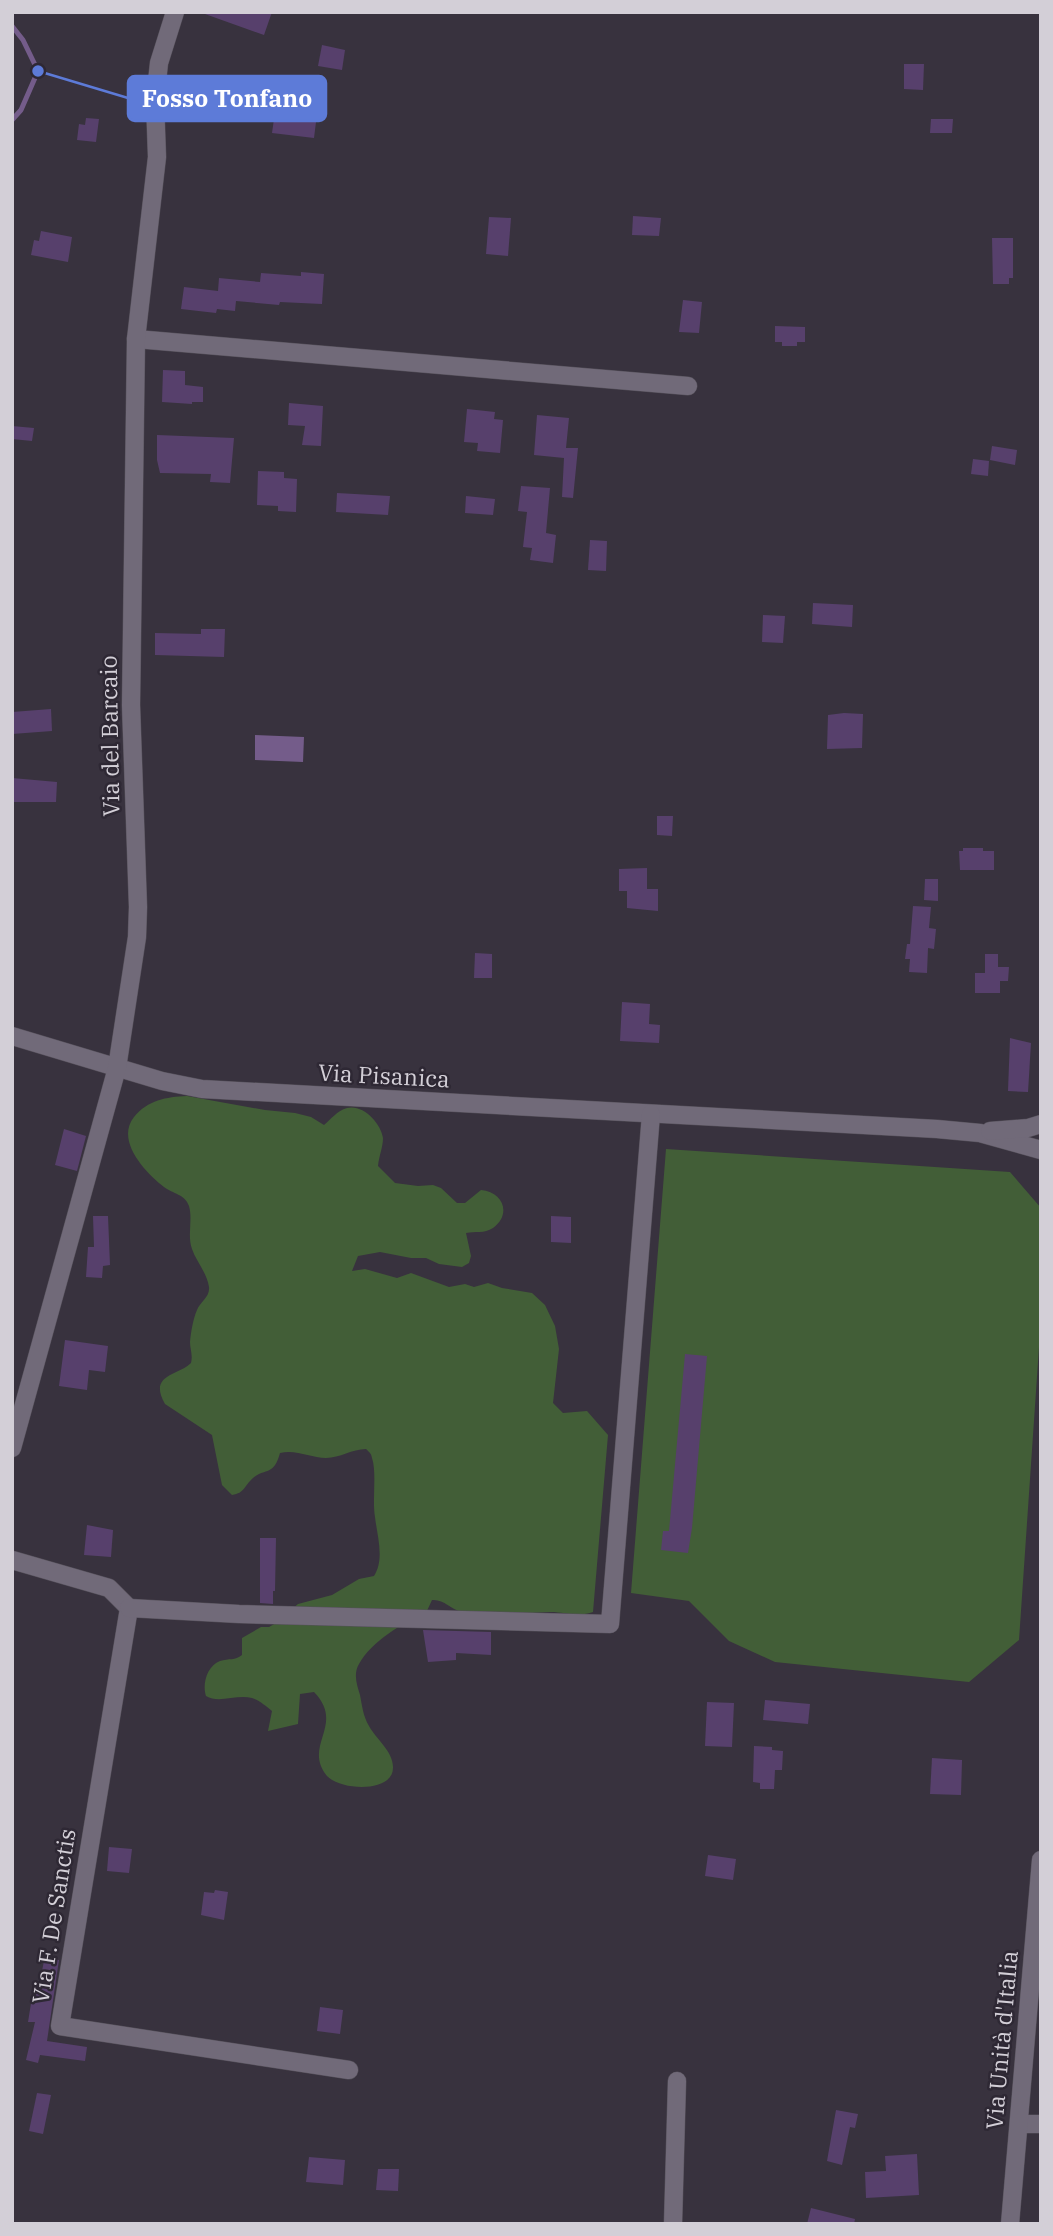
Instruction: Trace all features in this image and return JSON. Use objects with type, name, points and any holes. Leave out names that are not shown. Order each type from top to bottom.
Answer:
[{"type":"street","name":"Via del Barcaio","points":[[12,1448],[117,1068],[137,937],[131,705],[136,338],[157,157],[155,101],[159,63],[175,12]]},
{"type":"street","points":[[136,338],[688,386]]},
{"type":"street","name":"Via Pisanica","points":[[12,1036],[117,1068],[202,1089],[980,1132],[1028,1128],[1041,1124]]},
{"type":"street","points":[[12,1559],[109,1588],[129,1608],[253,1615],[610,1624],[651,1114]]},
{"type":"street","name":"Via Pisanica","points":[[980,1132],[1041,1150]]},
{"type":"street","name":"Via F. De Sanctis","points":[[129,1608],[60,2026],[349,2070]]},
{"type":"street","name":"Via Unità d'Italia","points":[[1010,2224],[1041,1860]]},
{"type":"street","points":[[673,2224],[677,2081]]},
{"type":"street","points":[[1019,2124],[1041,2124]]},
{"type":"green space","points":[[187,1096],[295,1113],[311,1117],[324,1125],[343,1109],[359,1109],[370,1116],[382,1132],[378,1166],[395,1183],[433,1185],[441,1188],[457,1203],[465,1203],[481,1190],[495,1195],[502,1204],[502,1216],[490,1230],[466,1233],[471,1256],[469,1263],[462,1267],[439,1264],[426,1258],[380,1252],[358,1256],[352,1271],[365,1269],[397,1278],[411,1273],[449,1287],[465,1284],[474,1287],[488,1283],[532,1293],[545,1305],[555,1326],[559,1349],[553,1403],[563,1413],[587,1411],[608,1435],[593,1612],[581,1615],[550,1612],[484,1615],[462,1612],[432,1600],[426,1613],[380,1640],[357,1668],[356,1676],[367,1722],[392,1761],[391,1775],[376,1785],[343,1785],[327,1776],[319,1754],[326,1715],[323,1704],[314,1692],[300,1694],[298,1724],[268,1731],[272,1711],[257,1700],[246,1697],[216,1699],[206,1696],[205,1681],[209,1671],[220,1661],[242,1655],[242,1638],[261,1627],[276,1623],[298,1604],[332,1595],[359,1579],[374,1576],[380,1555],[374,1510],[373,1464],[371,1454],[366,1449],[326,1458],[292,1452],[280,1453],[272,1468],[257,1475],[242,1491],[232,1495],[222,1485],[212,1435],[165,1404],[160,1387],[162,1381],[191,1363],[193,1321],[209,1287],[191,1244],[190,1211],[187,1202],[149,1174],[135,1156],[128,1136],[129,1126],[139,1111],[151,1103]]},
{"type":"green space","points":[[666,1149],[1010,1172],[1041,1208],[1041,1318],[1019,1640],[969,1682],[775,1662],[729,1641],[689,1601],[631,1593]]},
{"type":"shaded area","points":[[255,735],[304,737],[303,762],[255,760]]},
{"type":"building","points":[[205,12],[272,12],[264,35]]},
{"type":"building","points":[[322,45],[345,50],[342,70],[318,66]]},
{"type":"building","points":[[904,64],[924,64],[923,90],[904,89]]},
{"type":"building","points":[[292,86],[320,90],[314,138],[272,133],[274,119],[286,121]]},
{"type":"building","points":[[86,118],[99,119],[96,142],[77,140],[79,124],[85,125]]},
{"type":"building","points":[[931,119],[953,119],[952,133],[930,133]]},
{"type":"building","points":[[633,216],[661,218],[659,236],[632,235]]},
{"type":"building","points":[[489,217],[511,218],[508,256],[486,254]]},
{"type":"building","points":[[41,231],[72,237],[68,262],[31,255],[34,240],[39,241]]},
{"type":"building","points":[[992,238],[1013,238],[1013,278],[1009,278],[1009,284],[993,284]]},
{"type":"building","points":[[301,272],[324,274],[322,304],[280,302],[279,305],[236,301],[235,311],[217,309],[216,313],[181,309],[184,287],[218,291],[219,278],[260,282],[261,273],[301,276]]},
{"type":"building","points":[[683,300],[702,302],[699,333],[679,332]]},
{"type":"building","points":[[775,326],[805,327],[805,342],[797,342],[797,346],[782,346],[782,342],[775,342]]},
{"type":"building","points":[[163,370],[185,371],[185,385],[203,387],[203,402],[162,402]]},
{"type":"building","points":[[289,403],[323,406],[321,446],[302,445],[305,426],[288,425]]},
{"type":"building","points":[[467,409],[495,412],[494,419],[503,420],[500,453],[477,451],[478,443],[464,442]]},
{"type":"building","points":[[537,415],[569,418],[566,448],[578,448],[573,498],[562,497],[564,458],[534,455]]},
{"type":"building","points":[[12,426],[34,428],[32,441],[12,439]]},
{"type":"building","points":[[157,435],[234,438],[230,483],[210,482],[211,474],[160,473]]},
{"type":"building","points":[[992,446],[1017,450],[1015,465],[990,460]]},
{"type":"building","points":[[973,459],[989,461],[988,476],[971,474]]},
{"type":"building","points":[[258,471],[284,472],[284,478],[297,479],[296,512],[278,511],[278,506],[257,505]]},
{"type":"building","points":[[521,486],[550,488],[546,533],[556,535],[553,563],[530,560],[532,548],[523,547],[527,512],[518,511]]},
{"type":"building","points":[[337,493],[390,496],[388,515],[336,512]]},
{"type":"building","points":[[466,496],[495,499],[493,515],[465,513]]},
{"type":"building","points":[[590,540],[607,541],[606,571],[588,570]]},
{"type":"building","points":[[813,603],[853,605],[852,627],[812,624]]},
{"type":"building","points":[[763,615],[785,616],[783,643],[762,642]]},
{"type":"building","points":[[201,629],[225,629],[224,657],[155,655],[155,633],[201,634]]},
{"type":"building","points":[[51,709],[52,731],[12,734],[12,712]]},
{"type":"building","points":[[863,714],[862,748],[827,749],[828,715]]},
{"type":"building","points":[[12,778],[57,782],[56,802],[12,802]]},
{"type":"building","points":[[657,816],[673,816],[672,836],[657,835]]},
{"type":"building","points":[[963,848],[994,851],[994,870],[960,870],[959,851],[963,851]]},
{"type":"building","points":[[647,868],[647,889],[658,889],[658,911],[627,908],[627,891],[619,891],[619,869]]},
{"type":"building","points":[[925,879],[938,879],[938,901],[924,900]]},
{"type":"building","points":[[913,906],[931,907],[929,928],[936,929],[934,949],[928,948],[927,973],[909,972],[910,959],[905,959],[907,944],[910,944]]},
{"type":"building","points":[[475,953],[492,954],[492,978],[474,978]]},
{"type":"building","points":[[985,954],[998,954],[998,967],[1009,967],[1008,981],[1000,981],[1000,993],[975,993],[975,973],[985,973]]},
{"type":"building","points":[[622,1002],[650,1004],[649,1024],[660,1025],[659,1043],[620,1041]]},
{"type":"building","points":[[1010,1038],[1031,1043],[1028,1092],[1008,1091]]},
{"type":"building","points":[[64,1129],[86,1136],[77,1171],[55,1165]]},
{"type":"building","points":[[93,1216],[108,1216],[110,1265],[103,1266],[102,1278],[86,1277],[88,1247],[94,1247]]},
{"type":"building","points":[[551,1216],[571,1217],[571,1243],[551,1242]]},
{"type":"building","points":[[65,1340],[108,1346],[105,1372],[89,1370],[87,1390],[59,1386]]},
{"type":"building","points":[[685,1354],[707,1356],[688,1553],[661,1550],[663,1531],[669,1531]]},
{"type":"building","points":[[87,1525],[113,1530],[111,1557],[84,1555]]},
{"type":"building","points":[[260,1538],[276,1538],[273,1604],[260,1603]]},
{"type":"building","points":[[423,1630],[491,1632],[491,1655],[456,1653],[456,1660],[428,1662]]},
{"type":"building","points":[[765,1700],[810,1704],[808,1724],[763,1720]]},
{"type":"building","points":[[707,1702],[734,1703],[732,1747],[705,1746]]},
{"type":"building","points":[[754,1746],[783,1751],[782,1770],[775,1770],[774,1789],[760,1789],[760,1783],[753,1782]]},
{"type":"building","points":[[932,1758],[962,1760],[961,1795],[930,1794]]},
{"type":"building","points":[[109,1847],[132,1849],[129,1873],[107,1871]]},
{"type":"building","points":[[708,1855],[736,1859],[733,1880],[705,1876]]},
{"type":"building","points":[[215,1890],[228,1892],[224,1920],[201,1915],[204,1892],[214,1893]]},
{"type":"building","points":[[47,1958],[59,1960],[47,2041],[87,2047],[85,2061],[40,2055],[38,2063],[26,2060],[35,2022],[28,2022],[34,1985],[39,1986]]},
{"type":"building","points":[[320,2007],[343,2010],[340,2034],[317,2031]]},
{"type":"building","points":[[37,2093],[51,2095],[43,2134],[29,2131]]},
{"type":"building","points":[[836,2110],[858,2114],[855,2128],[850,2127],[842,2165],[827,2161]]},
{"type":"building","points":[[917,2154],[919,2195],[866,2198],[865,2172],[886,2171],[885,2156]]},
{"type":"building","points":[[309,2157],[345,2160],[343,2185],[306,2182]]},
{"type":"building","points":[[378,2169],[399,2169],[398,2191],[376,2190]]},
{"type":"building","points":[[811,2208],[855,2219],[854,2224],[807,2224]]},
{"type":"waterway","points":[[12,26],[23,40],[38,71],[21,110],[12,120]]},
{"type":"place","name":"Fosso Tonfano","points":[[38,71]]}]
